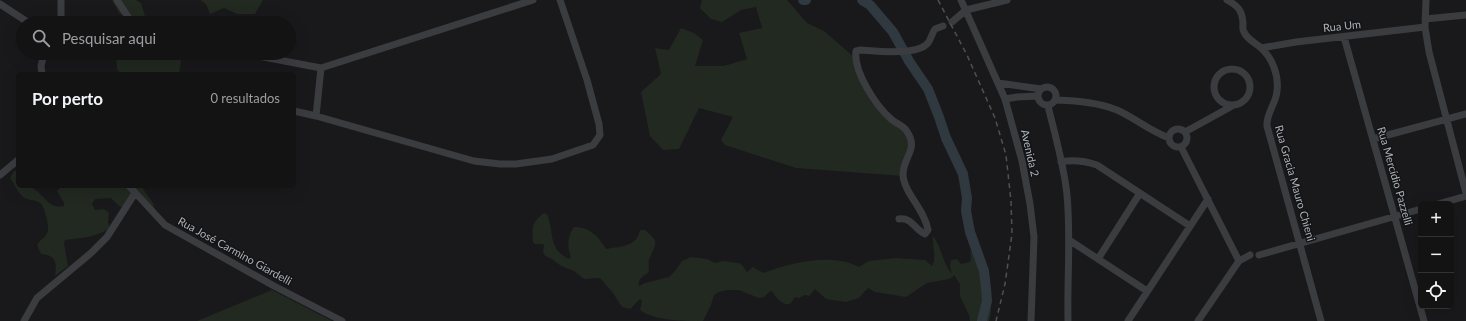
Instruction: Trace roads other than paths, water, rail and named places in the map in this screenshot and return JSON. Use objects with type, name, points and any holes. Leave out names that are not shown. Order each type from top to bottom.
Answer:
[{"type":"street","points":[[61,0],[62,16]]},
{"type":"street","points":[[117,0],[127,16]]},
{"type":"street","points":[[279,60],[321,68],[533,0]]},
{"type":"street","points":[[296,111],[474,160],[500,164],[516,164],[552,159],[593,145],[600,135],[599,124],[587,80],[560,0]]},
{"type":"street","name":"Avenida 2","points":[[961,0],[1005,99],[1022,161],[1034,237],[1031,321]]},
{"type":"street","points":[[952,22],[966,10],[1006,0]]},
{"type":"street","name":"Rua Gracia Mauro Chieni","points":[[1227,0],[1240,9],[1243,30],[1246,36],[1261,48],[1269,57],[1276,73],[1278,83],[1277,93],[1273,108],[1266,118],[1267,126],[1321,321]]},
{"type":"street","points":[[1426,0],[1425,27],[1429,52],[1466,193]]},
{"type":"street","points":[[0,4],[18,16]]},
{"type":"street","points":[[1425,19],[1466,15]]},
{"type":"street","points":[[899,219],[904,218],[910,220],[920,232],[925,234],[928,230],[927,222],[906,186],[903,176],[905,163],[911,152],[912,140],[905,128],[890,119],[871,95],[859,74],[855,58],[856,51],[894,52],[920,48],[927,43],[935,29],[944,26]]},
{"type":"street","name":"Rua Um","points":[[1261,48],[1296,42],[1425,27]]},
{"type":"street","name":"Rua Mercídio Pazzelli","points":[[1344,37],[1424,321]]},
{"type":"street","points":[[42,60],[42,72]]},
{"type":"street","points":[[316,116],[321,68]]},
{"type":"street","points":[[1185,132],[1234,105],[1239,104],[1248,96],[1250,85],[1245,75],[1236,69],[1229,69],[1218,75],[1214,86],[1215,93],[1222,102],[1234,105]]},
{"type":"street","points":[[998,83],[1042,89],[1049,87],[1055,92],[1056,100]]},
{"type":"street","points":[[1042,89],[1038,96],[1040,103],[1048,106]]},
{"type":"street","points":[[1005,99],[1017,96],[1038,96]]},
{"type":"street","points":[[1048,106],[1056,100]]},
{"type":"street","points":[[1056,100],[1102,105],[1118,111],[1156,133],[1169,138],[1173,146],[1181,147],[1187,140],[1185,132],[1177,129],[1173,131],[1169,138]]},
{"type":"street","points":[[1048,106],[1067,193],[1069,223],[1068,321]]},
{"type":"street","points":[[1373,139],[1466,114]]},
{"type":"street","points":[[1181,147],[1239,261]]},
{"type":"street","points":[[1061,162],[1071,160],[1084,161],[1097,165],[1190,226]]},
{"type":"street","points":[[0,174],[16,162]]},
{"type":"street","name":"Rua José Carmino Giardelli","points":[[131,188],[160,220],[171,229],[274,286],[342,321]]},
{"type":"street","points":[[24,321],[37,298],[91,253],[107,237],[135,193]]},
{"type":"street","points":[[1098,259],[1140,193]]},
{"type":"street","points":[[1448,201],[1466,196]]},
{"type":"street","points":[[1128,321],[1208,199]]},
{"type":"street","points":[[1259,255],[1418,210]]},
{"type":"street","points":[[1069,240],[1147,291]]},
{"type":"street","points":[[1198,321],[1239,261],[1250,255]]},
{"type":"waterway","points":[[862,0],[870,5],[893,32],[909,61],[928,89],[946,138],[963,174],[967,198],[966,211],[970,232],[984,271],[987,301],[982,321]]},
{"type":"railway","points":[[938,0],[967,55],[995,118],[1006,155],[1011,201],[1012,234],[1005,284],[996,321]]}]
